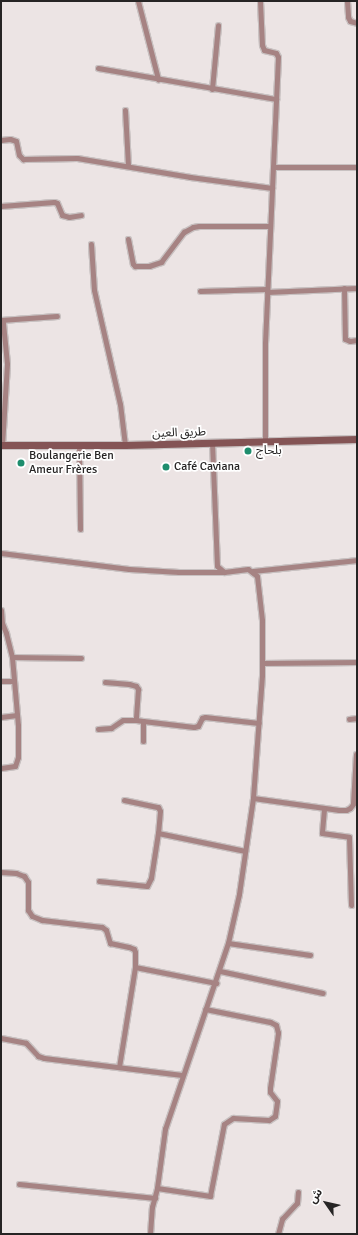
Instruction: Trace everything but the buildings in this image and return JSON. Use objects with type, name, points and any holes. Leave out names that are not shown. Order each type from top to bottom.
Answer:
[{"type":"main road","name":"طريق العين","points":[[1,445],[125,445],[357,439]]},
{"type":"street","points":[[138,1],[158,79]]},
{"type":"street","points":[[260,1],[262,46],[264,50],[276,53],[278,57],[274,167],[264,343],[265,441]]},
{"type":"street","points":[[347,1],[348,17],[350,20],[357,23]]},
{"type":"street","points":[[212,89],[218,25]]},
{"type":"street","points":[[98,68],[276,99]]},
{"type":"street","points":[[125,110],[128,166]]},
{"type":"street","points":[[1,140],[10,139],[16,141],[19,155],[23,159],[77,158],[190,177],[272,188]]},
{"type":"street","points":[[274,167],[357,167]]},
{"type":"street","points":[[1,206],[54,202],[57,203],[62,215],[69,217],[81,215]]},
{"type":"street","points":[[128,239],[133,264],[135,266],[149,266],[160,262],[184,232],[193,227],[270,226]]},
{"type":"street","points":[[91,244],[94,290],[120,404],[125,445]]},
{"type":"street","points":[[344,288],[345,339],[350,341],[357,340]]},
{"type":"street","points":[[200,291],[357,288]]},
{"type":"street","points":[[1,445],[7,364],[3,323],[1,320],[57,316]]},
{"type":"street","points":[[212,443],[217,566],[224,572]]},
{"type":"street","points":[[79,445],[80,529]]},
{"type":"street","points":[[1,553],[129,569],[179,572],[224,572],[248,569],[253,571],[357,560]]},
{"type":"street","points":[[150,1234],[152,1207],[157,1188],[165,1129],[182,1075],[220,971],[240,894],[253,798],[262,663],[262,620],[257,576],[253,571]]},
{"type":"street","points":[[1,610],[2,623],[12,657],[17,715],[18,760],[15,766],[1,768]]},
{"type":"street","points":[[12,657],[81,658]]},
{"type":"street","points":[[262,663],[357,662]]},
{"type":"street","points":[[1,681],[13,681]]},
{"type":"street","points":[[105,682],[136,686],[138,689],[136,720]]},
{"type":"street","points":[[1,717],[17,715]]},
{"type":"street","points":[[98,729],[111,728],[123,720],[136,720],[194,727],[198,726],[202,718],[205,717],[259,723]]},
{"type":"street","points":[[349,718],[357,718]]},
{"type":"street","points":[[143,721],[143,742]]},
{"type":"street","points":[[353,804],[356,754]]},
{"type":"street","points":[[253,798],[324,809],[346,810],[357,799]]},
{"type":"street","points":[[99,881],[147,886],[151,878],[160,811],[158,807],[124,800]]},
{"type":"street","points":[[324,809],[322,833],[349,837],[352,905]]},
{"type":"street","points":[[158,833],[245,850]]},
{"type":"street","points":[[1,872],[20,874],[24,876],[28,882],[28,910],[32,916],[42,920],[102,928],[106,930],[110,944],[129,947],[134,950],[135,967],[119,1067]]},
{"type":"street","points":[[228,943],[310,955]]},
{"type":"street","points":[[135,967],[216,983]]},
{"type":"street","points":[[220,971],[323,993]]},
{"type":"street","points":[[157,1188],[210,1196],[224,1124],[233,1118],[269,1120],[275,1116],[277,1101],[271,1094],[270,1088],[278,1033],[276,1025],[270,1022],[205,1009]]},
{"type":"street","points":[[1,1038],[26,1043],[38,1056],[44,1058],[182,1075]]},
{"type":"street","points":[[19,1184],[155,1198]]},
{"type":"street","points":[[278,1234],[282,1219],[297,1203],[298,1192]]},
{"type":"place","name":"بلحاج","points":[[248,451]]},
{"type":"place","name":"Boulangerie Ben Ameur Frères","points":[[21,463]]},
{"type":"place","name":"Café Caviana","points":[[166,467]]}]
